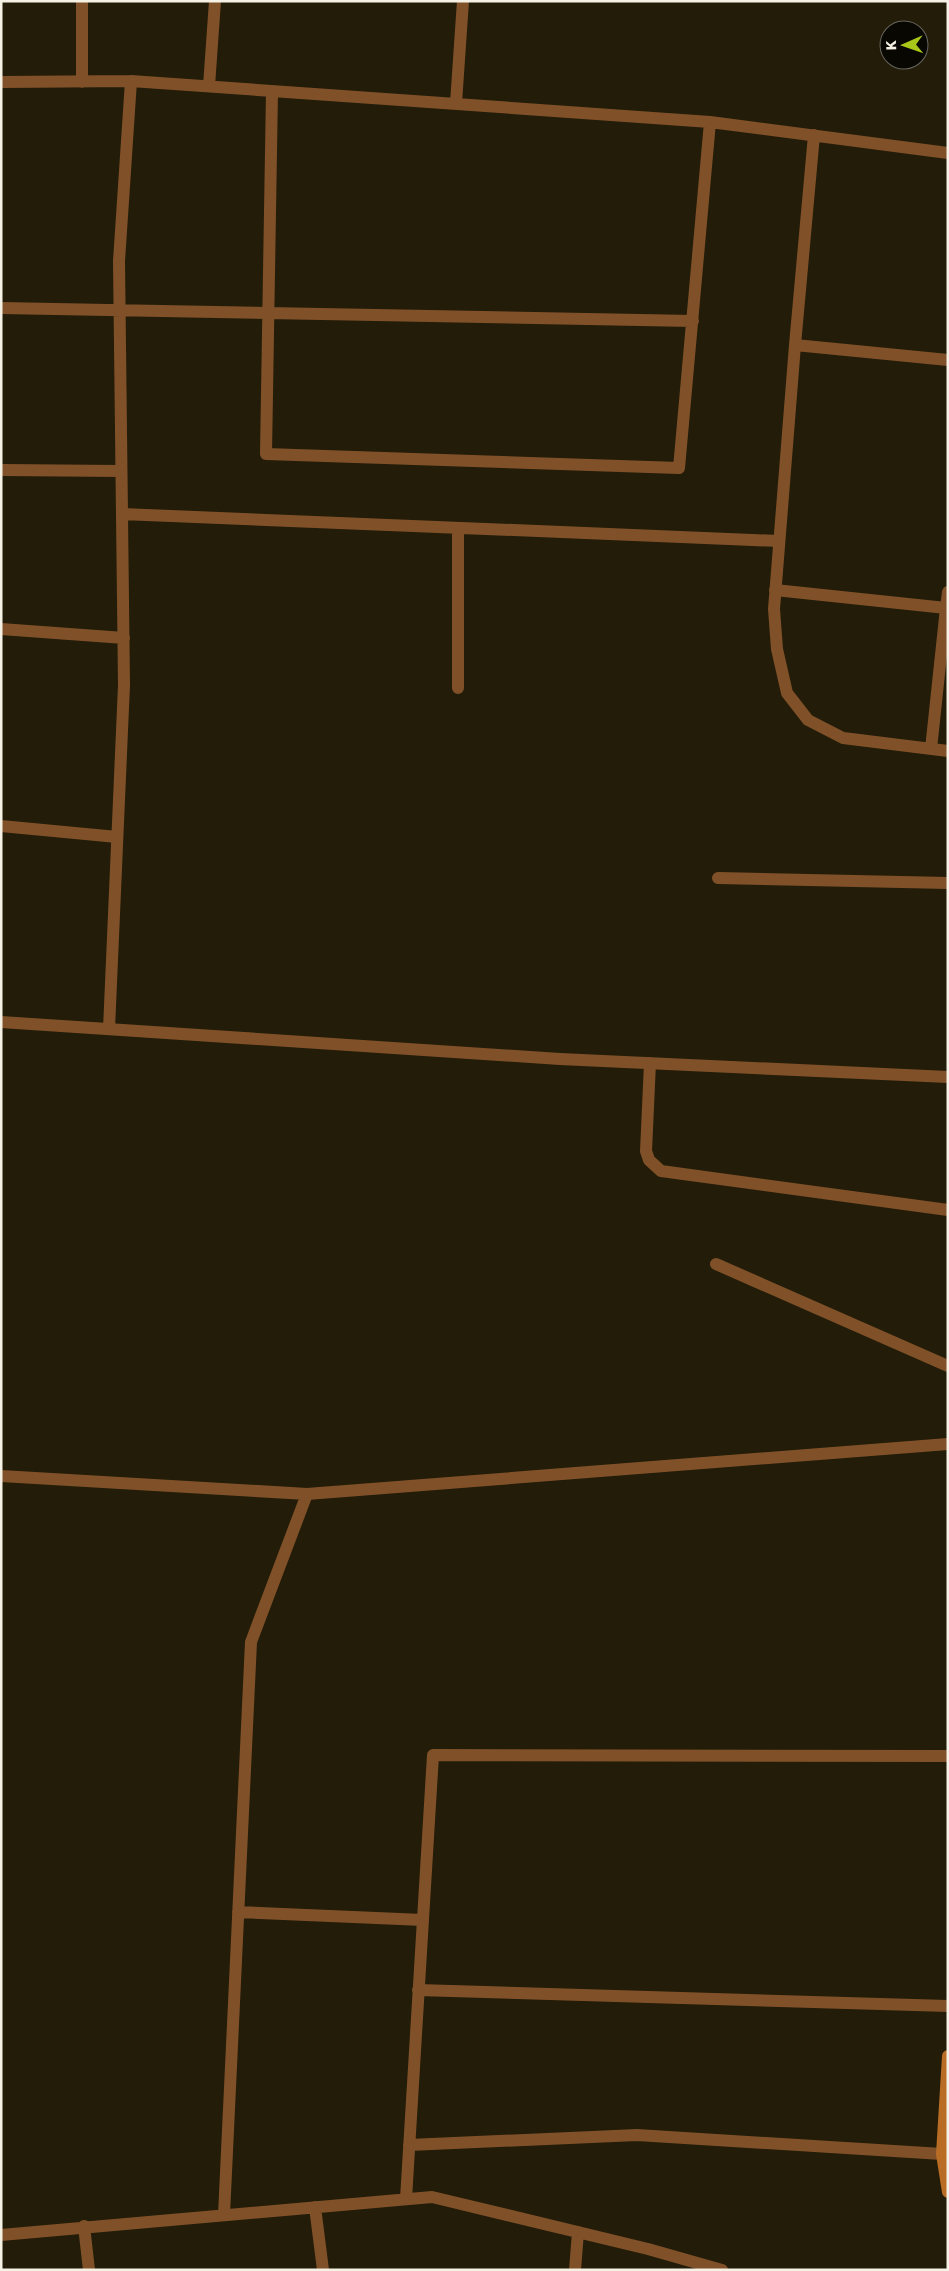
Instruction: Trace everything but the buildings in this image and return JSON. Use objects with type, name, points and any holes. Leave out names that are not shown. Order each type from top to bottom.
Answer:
[{"type":"street","points":[[82,1],[82,82]]},
{"type":"street","points":[[209,86],[215,1]]},
{"type":"street","points":[[456,103],[463,1]]},
{"type":"street","points":[[108,1029],[124,685],[119,261],[131,81]]},
{"type":"street","points":[[1,82],[131,81],[710,122],[948,153]]},
{"type":"street","points":[[272,91],[266,454],[679,468],[710,122]]},
{"type":"street","points":[[814,135],[774,609],[778,649],[787,693],[808,720],[843,738],[948,751]]},
{"type":"street","points":[[1,308],[693,321]]},
{"type":"street","points":[[795,345],[948,360]]},
{"type":"street","points":[[1,470],[121,471]]},
{"type":"street","points":[[122,514],[779,541]]},
{"type":"street","points":[[458,529],[458,688]]},
{"type":"street","points":[[775,590],[946,608]]},
{"type":"street","points":[[931,749],[948,592]]},
{"type":"street","points":[[1,629],[124,638]]},
{"type":"street","points":[[1,826],[117,837]]},
{"type":"street","points":[[718,878],[948,883]]},
{"type":"street","points":[[1,1022],[650,1063],[948,1077]]},
{"type":"street","points":[[650,1063],[646,1151],[649,1160],[661,1171],[948,1210]]},
{"type":"street","points":[[716,1264],[948,1366]]},
{"type":"street","points":[[1,1476],[307,1494],[948,1444]]},
{"type":"street","points":[[224,2215],[251,1642],[307,1494]]},
{"type":"street","points":[[406,2199],[433,1755],[948,1756]]},
{"type":"street","points":[[238,1912],[423,1920]]},
{"type":"street","points":[[418,1990],[948,2006]]},
{"type":"street","points":[[948,2056],[942,2154],[948,2192]]},
{"type":"street","points":[[409,2145],[637,2135],[942,2154]]},
{"type":"street","points":[[1,2235],[84,2226],[432,2197],[578,2232],[722,2270]]},
{"type":"street","points":[[315,2207],[323,2270]]},
{"type":"street","points":[[84,2226],[89,2270]]},
{"type":"street","points":[[575,2270],[578,2232]]}]
